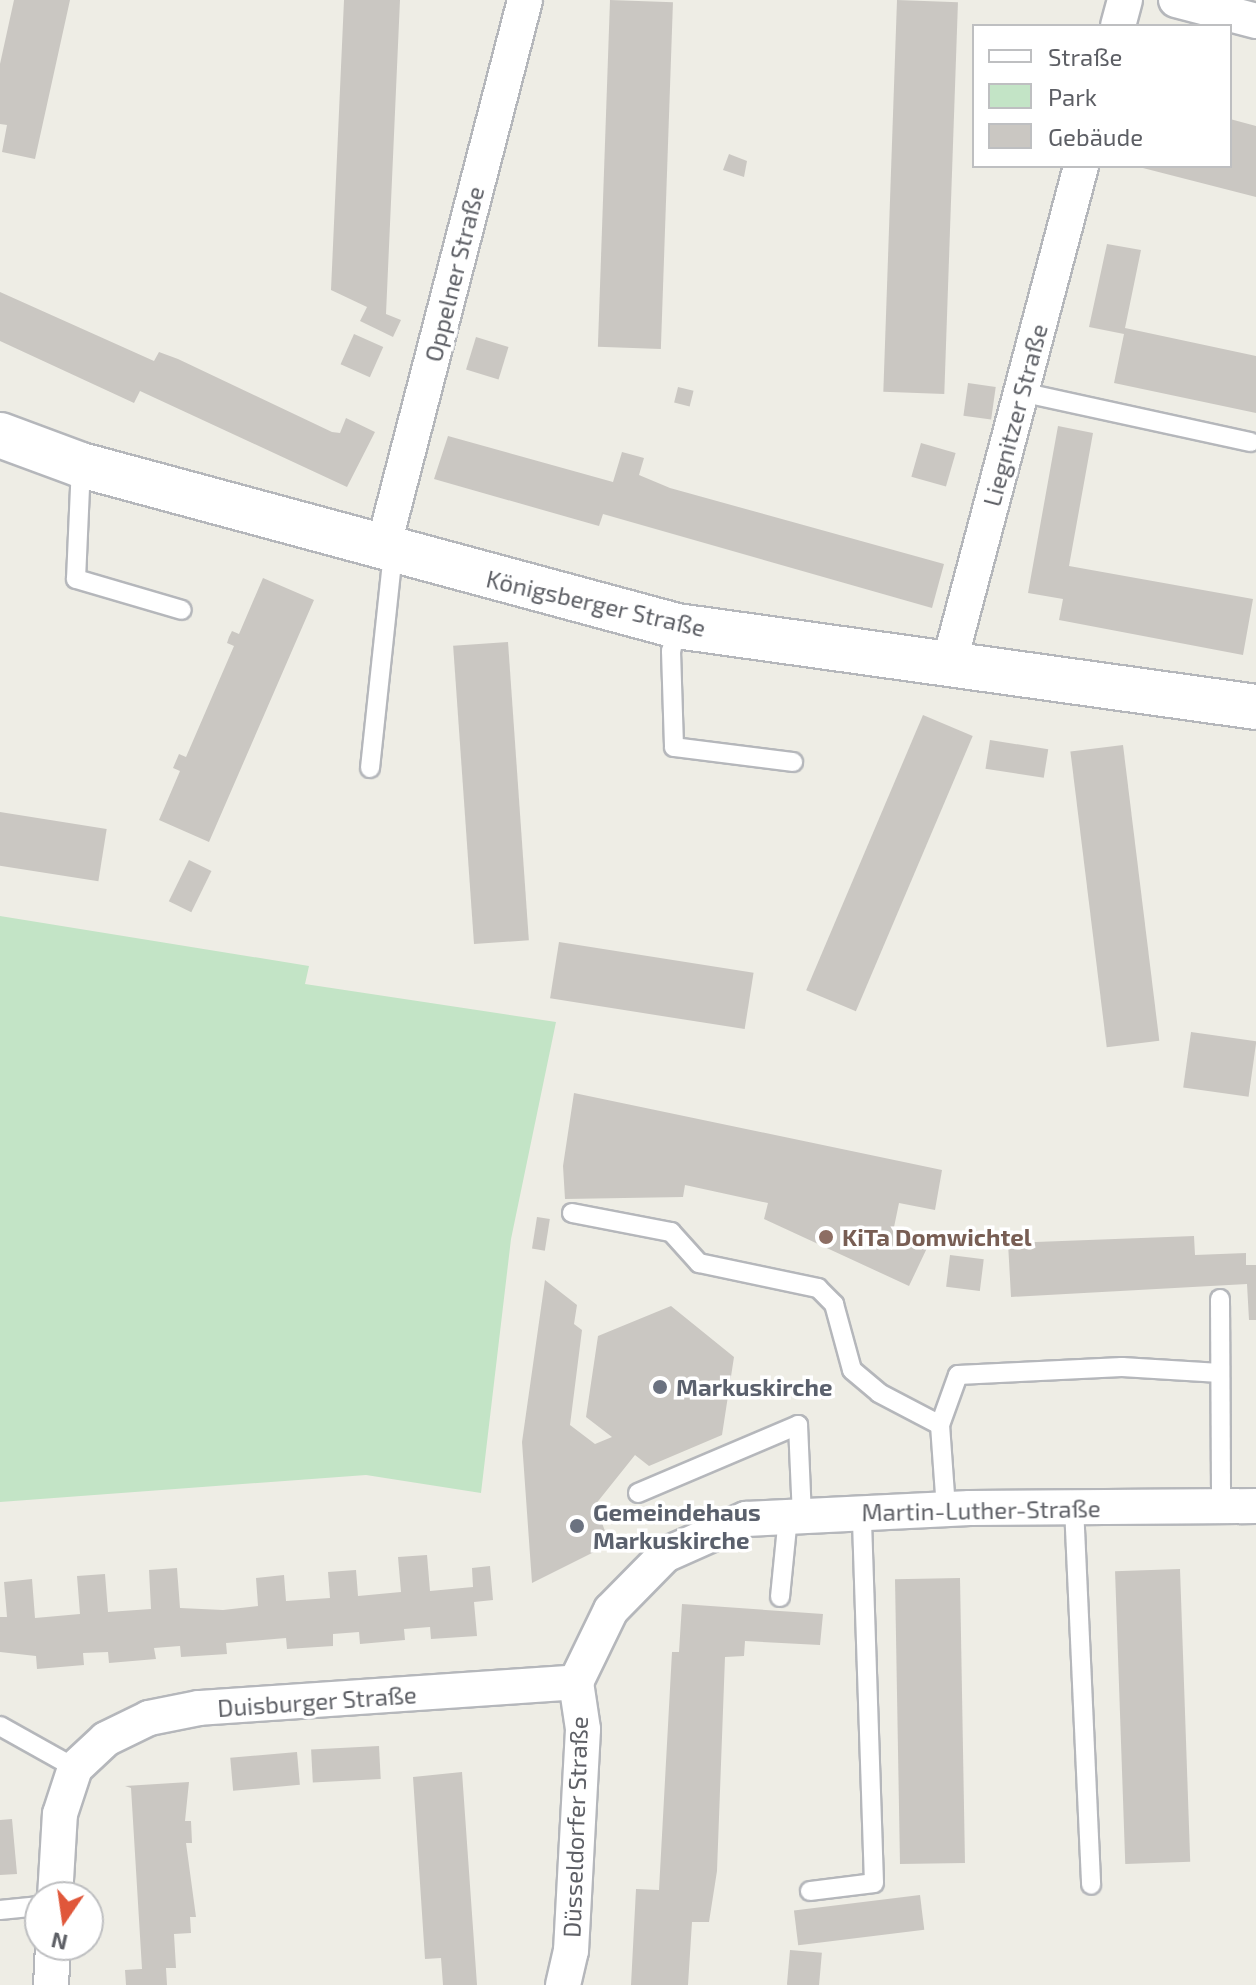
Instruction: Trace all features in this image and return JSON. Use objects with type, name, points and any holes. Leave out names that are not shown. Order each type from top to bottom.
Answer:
[{"type":"street","name":"Oppelner Straße","points":[[388,550],[525,0]]},
{"type":"street","points":[[1119,24],[1125,0]]},
{"type":"street","points":[[1176,0],[1256,21]]},
{"type":"street","name":"Liegnitzer Straße","points":[[949,664],[1080,168]]},
{"type":"street","name":"Königsberger Straße","points":[[0,435],[81,465],[677,626],[1256,707]]},
{"type":"street","name":"Martin-Luther-Straße","points":[[710,1535],[746,1519],[946,1509],[1256,1506]]},
{"type":"street","name":"Düsseldorfer Straße","points":[[563,1985],[571,1951],[583,1729],[576,1682],[611,1610],[665,1555],[710,1535]]},
{"type":"street","name":"Duisburger Straße","points":[[56,1881],[60,1814],[75,1768],[106,1739],[135,1725],[199,1708],[576,1682]]},
{"type":"street","points":[[51,1985],[52,1961]]},
{"type":"lane","points":[[1021,392],[1251,442]]},
{"type":"lane","points":[[81,465],[76,579],[182,610]]},
{"type":"lane","points":[[370,768],[388,550]]},
{"type":"lane","points":[[677,626],[671,651],[674,747],[793,762]]},
{"type":"lane","points":[[572,1213],[671,1232],[699,1263],[818,1288],[834,1304],[852,1370],[879,1393],[940,1425]]},
{"type":"lane","points":[[1220,1299],[1221,1506]]},
{"type":"lane","points":[[946,1509],[940,1425],[958,1375],[1122,1367],[1220,1373]]},
{"type":"lane","points":[[638,1493],[798,1425],[795,1517],[780,1597]]},
{"type":"lane","points":[[1074,1507],[1091,1885]]},
{"type":"lane","points":[[810,1891],[874,1883],[862,1513]]},
{"type":"lane","points":[[0,1726],[75,1768]]},
{"type":"lane","points":[[0,1910],[24,1908]]},
{"type":"green space","points":[[0,916],[309,966],[305,984],[556,1022],[511,1239],[481,1493],[366,1475],[0,1502]]},
{"type":"building","points":[[14,0],[70,0],[35,159],[2,152],[7,125],[0,124],[0,64]]},
{"type":"building","points":[[344,0],[400,0],[386,314],[401,320],[393,337],[360,321],[367,307],[331,290]]},
{"type":"building","points":[[610,0],[673,2],[661,349],[598,347]]},
{"type":"building","points":[[897,0],[958,2],[944,394],[883,392]]},
{"type":"building","points":[[1232,120],[1256,126],[1256,197],[1143,168],[1232,168]]},
{"type":"building","points":[[729,154],[747,161],[744,177],[723,170]]},
{"type":"building","points":[[1107,244],[1141,250],[1125,328],[1256,356],[1256,413],[1114,383],[1124,334],[1089,327]]},
{"type":"building","points":[[0,292],[154,361],[159,352],[178,359],[332,432],[340,433],[346,418],[375,432],[347,487],[140,391],[134,403],[0,341]]},
{"type":"building","points":[[354,334],[383,347],[370,377],[341,364]]},
{"type":"building","points":[[476,337],[509,347],[499,379],[466,370]]},
{"type":"building","points":[[968,383],[996,387],[991,420],[963,416]]},
{"type":"building","points":[[678,387],[694,391],[690,406],[674,403]]},
{"type":"building","points":[[1058,426],[1093,433],[1069,566],[1253,599],[1243,655],[1059,620],[1063,599],[1028,593]]},
{"type":"building","points":[[448,436],[613,482],[622,452],[644,458],[639,475],[670,488],[944,564],[932,608],[603,514],[599,526],[434,479]]},
{"type":"building","points":[[921,443],[956,453],[946,487],[911,477]]},
{"type":"building","points":[[263,578],[314,600],[209,842],[159,820],[180,771],[173,768],[179,754],[186,757],[234,646],[227,643],[229,637],[232,631],[239,634]]},
{"type":"building","points":[[508,642],[529,940],[474,944],[453,646]]},
{"type":"building","points":[[923,715],[973,736],[856,1011],[806,990]]},
{"type":"building","points":[[990,740],[1048,749],[1044,778],[985,769]]},
{"type":"building","points":[[1123,745],[1159,1041],[1107,1047],[1070,751]]},
{"type":"building","points":[[0,812],[107,829],[98,881],[0,866]]},
{"type":"building","points":[[189,860],[211,871],[191,912],[169,901]]},
{"type":"building","points":[[559,942],[754,973],[745,1029],[550,998]]},
{"type":"building","points":[[1191,1032],[1256,1041],[1249,1097],[1183,1087]]},
{"type":"building","points":[[574,1093],[942,1170],[935,1210],[899,1203],[893,1232],[927,1248],[909,1286],[764,1219],[768,1203],[685,1185],[683,1197],[565,1199],[563,1166]]},
{"type":"building","points":[[537,1217],[550,1219],[545,1251],[532,1249]]},
{"type":"building","points":[[1194,1236],[1195,1255],[1246,1253],[1246,1265],[1256,1265],[1256,1320],[1249,1320],[1247,1284],[1011,1297],[1008,1243]]},
{"type":"building","points":[[950,1255],[984,1259],[980,1291],[946,1287]]},
{"type":"building","points":[[545,1280],[577,1305],[574,1324],[582,1330],[570,1425],[595,1444],[612,1437],[586,1417],[598,1336],[671,1306],[734,1357],[722,1435],[649,1466],[635,1455],[595,1505],[610,1544],[532,1583],[522,1442]]},
{"type":"building","points":[[427,1555],[430,1591],[473,1587],[472,1568],[490,1566],[493,1600],[474,1602],[477,1636],[431,1639],[430,1627],[404,1629],[405,1640],[360,1644],[359,1632],[333,1634],[333,1646],[287,1649],[286,1638],[226,1643],[227,1654],[181,1657],[180,1646],[154,1648],[156,1659],[109,1663],[108,1652],[83,1653],[84,1665],[37,1669],[36,1656],[0,1652],[0,1617],[7,1617],[4,1582],[32,1579],[35,1618],[80,1614],[77,1576],[105,1574],[108,1612],[151,1609],[149,1570],[177,1568],[180,1608],[223,1610],[258,1606],[256,1578],[284,1575],[286,1601],[330,1598],[328,1572],[356,1570],[358,1596],[401,1592],[398,1557]]},
{"type":"building","points":[[1180,1569],[1190,1862],[1125,1864],[1115,1571]]},
{"type":"building","points":[[960,1578],[965,1863],[900,1864],[895,1579]]},
{"type":"building","points":[[682,1604],[823,1614],[820,1645],[745,1641],[744,1656],[725,1657],[717,1871],[709,1922],[692,1922],[688,1985],[631,1985],[636,1889],[659,1890],[672,1652],[679,1652]]},
{"type":"building","points":[[379,1746],[381,1779],[313,1783],[311,1750]]},
{"type":"building","points":[[297,1752],[300,1785],[233,1791],[230,1758]]},
{"type":"building","points":[[462,1772],[477,1985],[443,1985],[441,1958],[425,1959],[413,1777]]},
{"type":"building","points":[[189,1782],[185,1821],[191,1821],[192,1843],[186,1843],[196,1917],[190,1917],[191,1933],[174,1934],[176,1968],[166,1968],[167,1985],[126,1985],[125,1970],[142,1969],[131,1788],[125,1786]]},
{"type":"building","points":[[12,1819],[17,1874],[0,1875],[0,1820]]},
{"type":"building","points":[[920,1895],[924,1930],[798,1945],[794,1910]]},
{"type":"building","points":[[790,1950],[822,1953],[819,1985],[787,1985]]},
{"type":"place","name":"KiTa Domwichtel","points":[[826,1237]]},
{"type":"place","name":"Markuskirche","points":[[660,1387]]},
{"type":"place","name":"Gemeindehaus Markuskirche","points":[[577,1526]]}]
